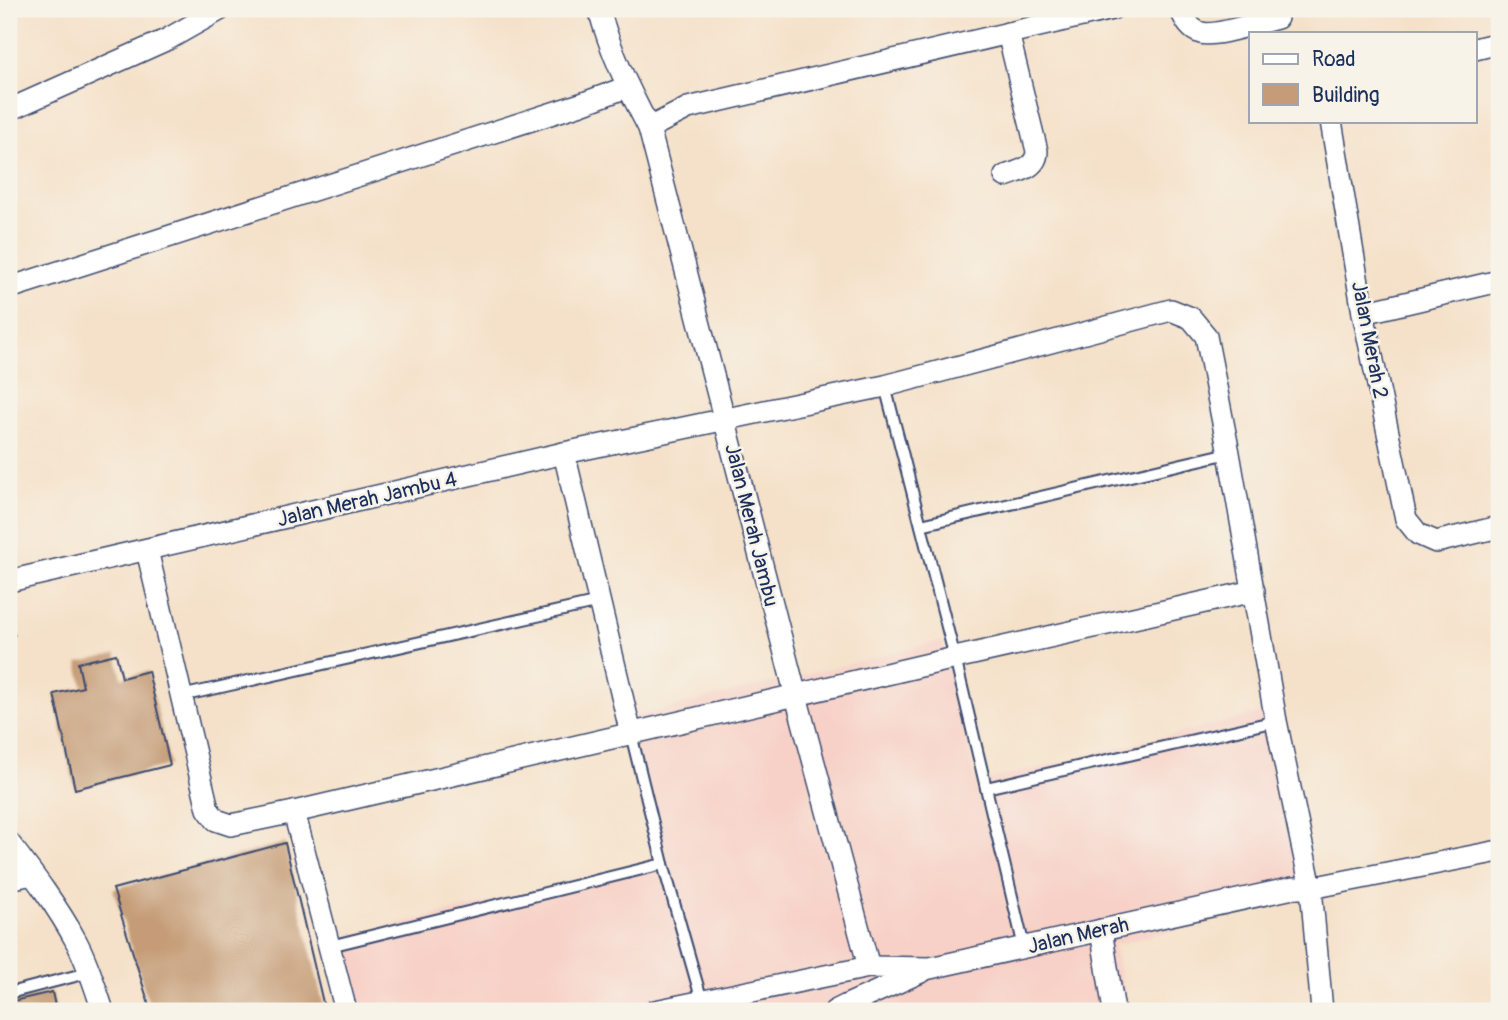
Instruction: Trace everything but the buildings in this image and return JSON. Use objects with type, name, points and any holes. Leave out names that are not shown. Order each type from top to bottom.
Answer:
[{"type":"street","points":[[9,110],[168,39],[221,9]]},
{"type":"street","name":"Jalan Merah Jambu","points":[[599,9],[627,87],[649,128],[869,967]]},
{"type":"street","points":[[649,128],[688,108],[1112,9]]},
{"type":"street","points":[[1180,9],[1188,25],[1200,33],[1215,33],[1277,18]]},
{"type":"street","points":[[1005,176],[1031,166],[1037,159],[1008,33]]},
{"type":"street","points":[[1476,49],[1499,43]]},
{"type":"street","points":[[9,288],[627,87]]},
{"type":"street","name":"Jalan Merah 2","points":[[1331,122],[1363,313],[1406,519],[1418,534],[1436,542],[1499,527]]},
{"type":"street","points":[[1363,313],[1499,281]]},
{"type":"street","name":"Jalan Merah Jambu 4","points":[[9,580],[564,453],[886,386],[1171,310],[1191,318],[1206,336],[1276,721],[1311,888],[1322,1011]]},
{"type":"street","points":[[564,453],[631,734]]},
{"type":"street","points":[[146,550],[208,809],[216,820],[231,825],[294,813],[1254,591]]},
{"type":"street","points":[[294,813],[346,1011]]},
{"type":"street","points":[[9,843],[75,939],[91,972],[103,1011]]},
{"type":"street","name":"Jalan Merah","points":[[655,1011],[869,967],[930,968],[1293,888],[1311,888],[1499,851]]},
{"type":"street","points":[[9,879],[32,874]]},
{"type":"street","points":[[1101,930],[1114,1011]]},
{"type":"street","points":[[835,1011],[930,968]]},
{"type":"lane","points":[[886,386],[1024,947]]},
{"type":"lane","points":[[921,525],[1228,453]]},
{"type":"lane","points":[[181,696],[599,602]]},
{"type":"lane","points":[[986,788],[1276,721]]},
{"type":"lane","points":[[631,734],[663,864],[702,1001]]},
{"type":"lane","points":[[330,946],[663,864]]},
{"type":"lane","points":[[9,993],[91,972]]},
{"type":"path","points":[[9,622],[14,638]]},
{"type":"shaded area","points":[[942,641],[976,783],[1262,713],[1307,898],[1113,945],[1129,1011],[355,1011],[338,939],[654,862],[620,720]]}]
